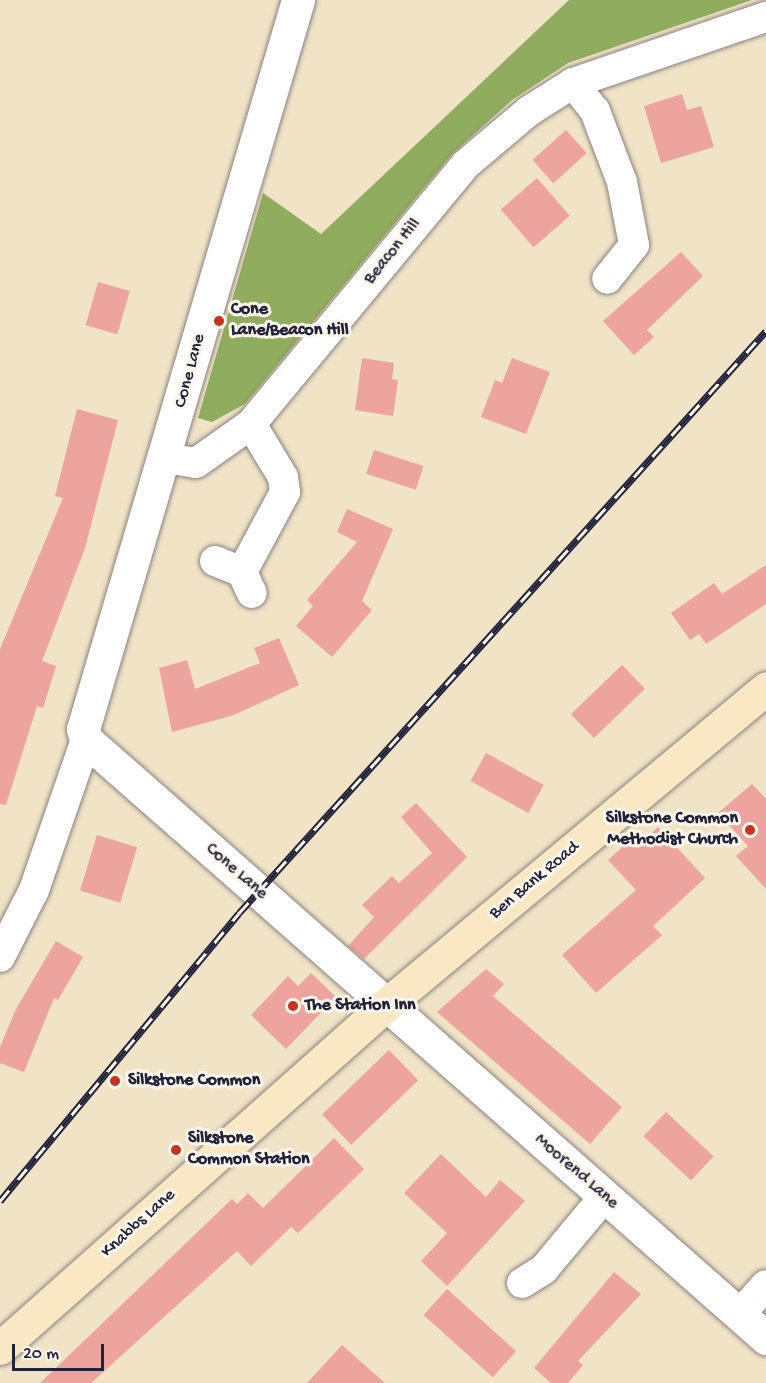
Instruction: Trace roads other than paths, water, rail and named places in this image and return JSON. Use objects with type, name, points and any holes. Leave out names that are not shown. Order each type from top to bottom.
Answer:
[{"type":"main road","name":"Ben Bank Road","points":[[386,1005],[766,688]]},
{"type":"main road","name":"Knabbs Lane","points":[[0,1348],[386,1005]]},
{"type":"street","name":"Cone Lane","points":[[298,0],[166,458],[83,729],[86,740],[386,1005]]},
{"type":"street","name":"Beacon Hill","points":[[166,458],[196,463],[251,424],[465,165],[529,111],[573,83],[766,16]]},
{"type":"street","points":[[573,83],[595,111],[622,182],[634,245],[607,279]]},
{"type":"street","points":[[236,575],[285,492],[284,477],[251,424]]},
{"type":"street","name":"Cone Lane","points":[[0,957],[34,890],[86,740]]},
{"type":"street","name":"Moorend Lane","points":[[386,1005],[766,1338]]},
{"type":"street","points":[[522,1283],[544,1269],[604,1197]]},
{"type":"street","points":[[739,1315],[766,1285]]},
{"type":"railway","points":[[0,1201],[239,913],[766,331]]},
{"type":"place","name":"Cone Lane/Beacon Hill","points":[[219,321]]},
{"type":"place","name":"Silkstone Common Methodist Church","points":[[750,830]]},
{"type":"place","name":"The Station Inn","points":[[293,1006]]},
{"type":"place","name":"Silkstone Common","points":[[115,1081]]},
{"type":"place","name":"Silkstone Common Station","points":[[176,1150]]}]
